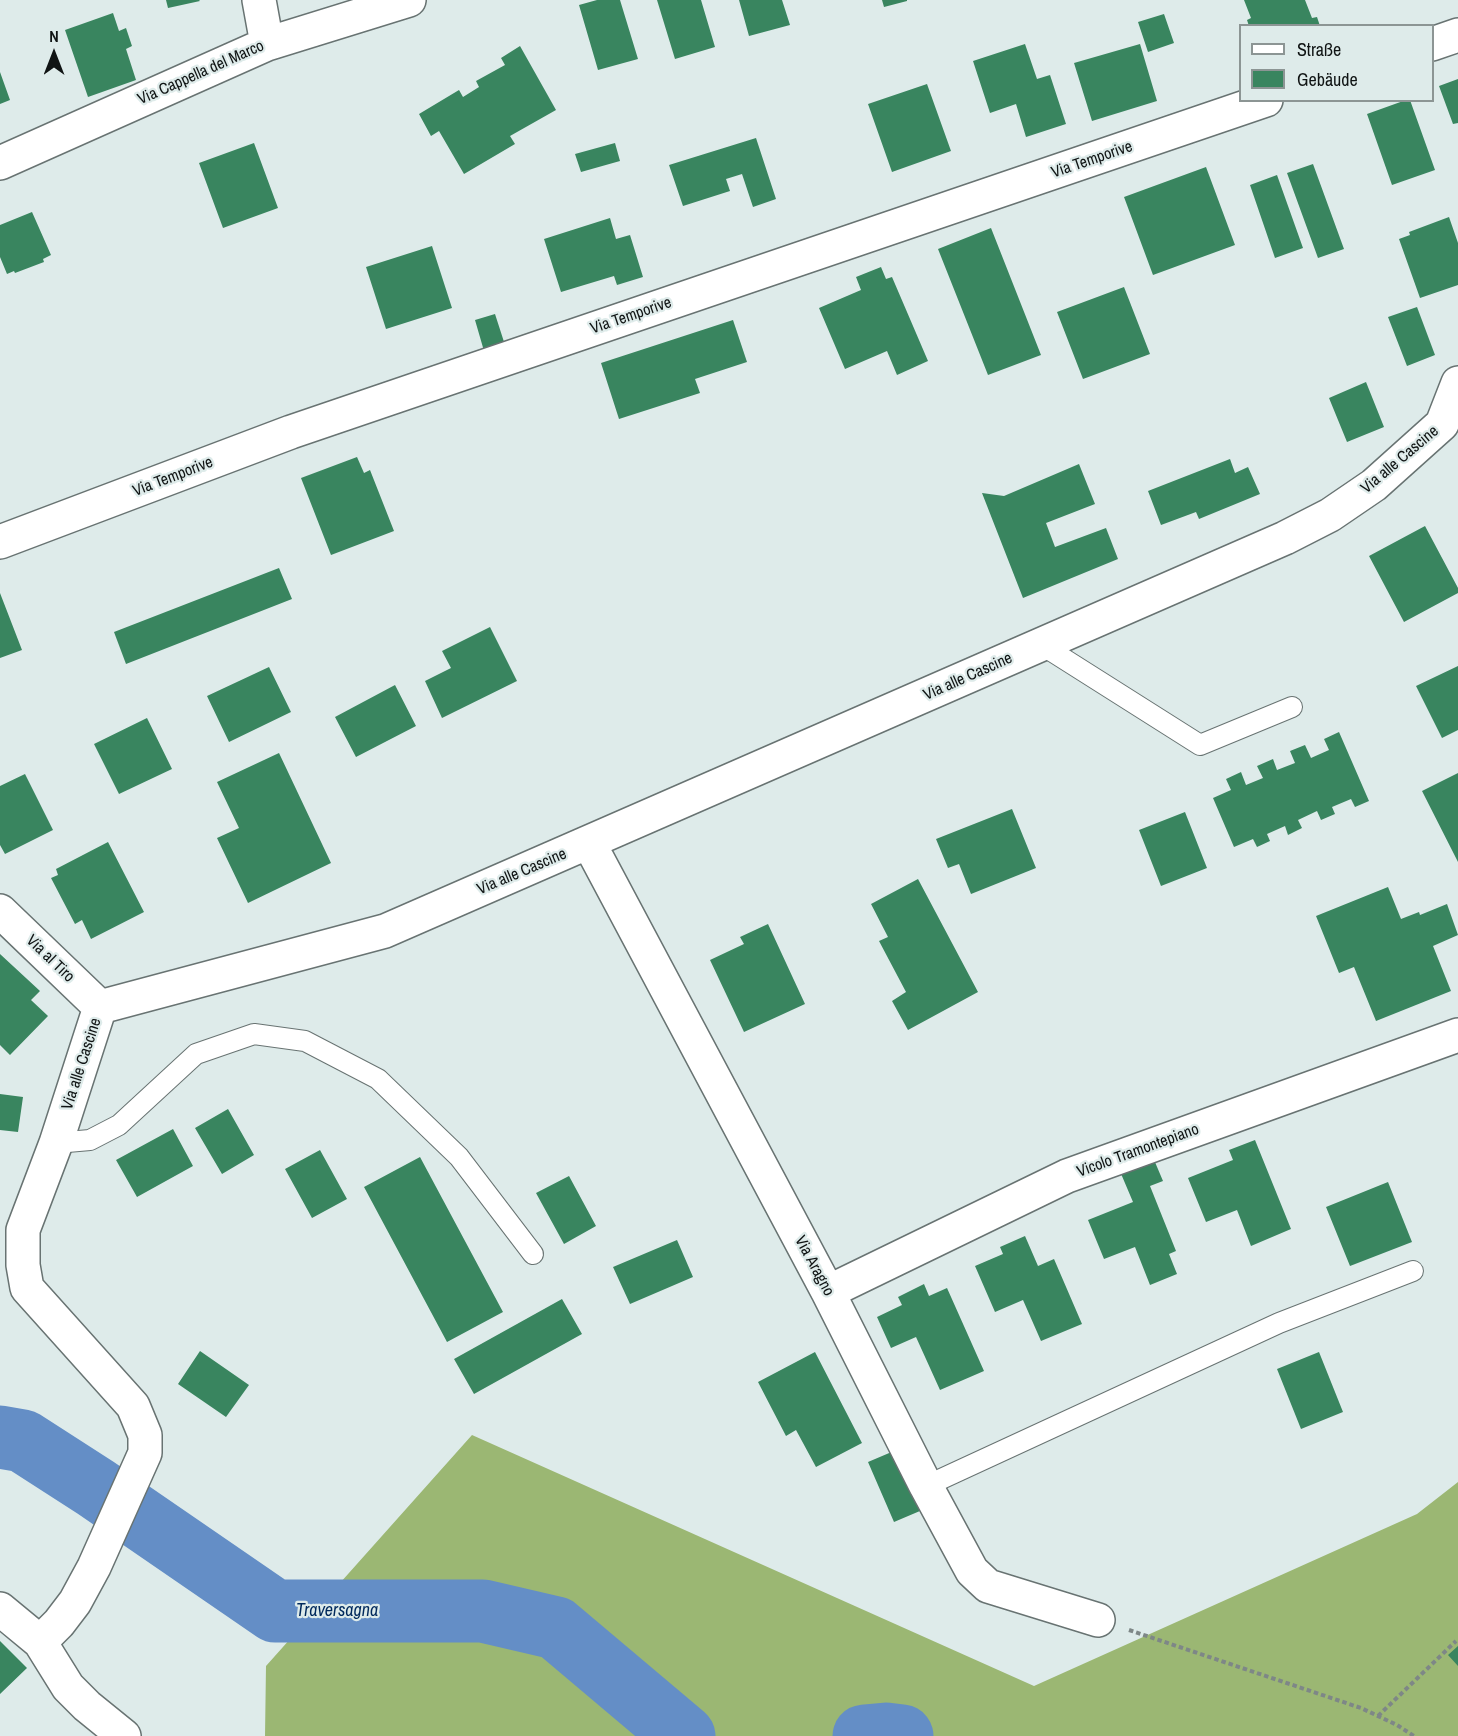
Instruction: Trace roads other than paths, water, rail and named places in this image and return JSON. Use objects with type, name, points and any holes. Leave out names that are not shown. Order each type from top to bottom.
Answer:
[{"type":"street","points":[[259,0],[267,44]]},
{"type":"street","name":"Via Cappella del Marco","points":[[0,163],[267,44],[409,0]]},
{"type":"street","points":[[1434,43],[1458,35]]},
{"type":"street","name":"Via Temporive","points":[[0,542],[291,432],[1260,102]]},
{"type":"street","name":"Via alle Cascine","points":[[40,1642],[75,1602],[94,1568],[145,1453],[145,1435],[133,1406],[27,1288],[23,1265],[23,1230],[56,1143],[100,1007],[385,931],[1285,538],[1330,515],[1450,429],[1458,383]]},
{"type":"street","name":"Via Aragno","points":[[589,843],[828,1292],[926,1486],[972,1571],[988,1586],[1098,1620]]},
{"type":"street","name":"Via al Tiro","points":[[0,911],[100,1007]]},
{"type":"street","name":"Vicolo Tramontepiano","points":[[828,1292],[1067,1176],[1458,1035]]},
{"type":"street","points":[[0,1609],[40,1642],[68,1687],[124,1736]]},
{"type":"lane","points":[[1042,645],[1200,745],[1292,707]]},
{"type":"lane","points":[[56,1143],[90,1140],[119,1125],[196,1054],[255,1034],[305,1041],[378,1079],[459,1156],[533,1254]]},
{"type":"lane","points":[[926,1486],[1279,1323],[1413,1271]]},
{"type":"waterway","name":"Traversagna","points":[[0,1437],[23,1441],[96,1488],[275,1611],[483,1611],[556,1628],[684,1736]]},
{"type":"waterway","name":"Traversagna","points":[[864,1736],[886,1734],[902,1736]]}]
